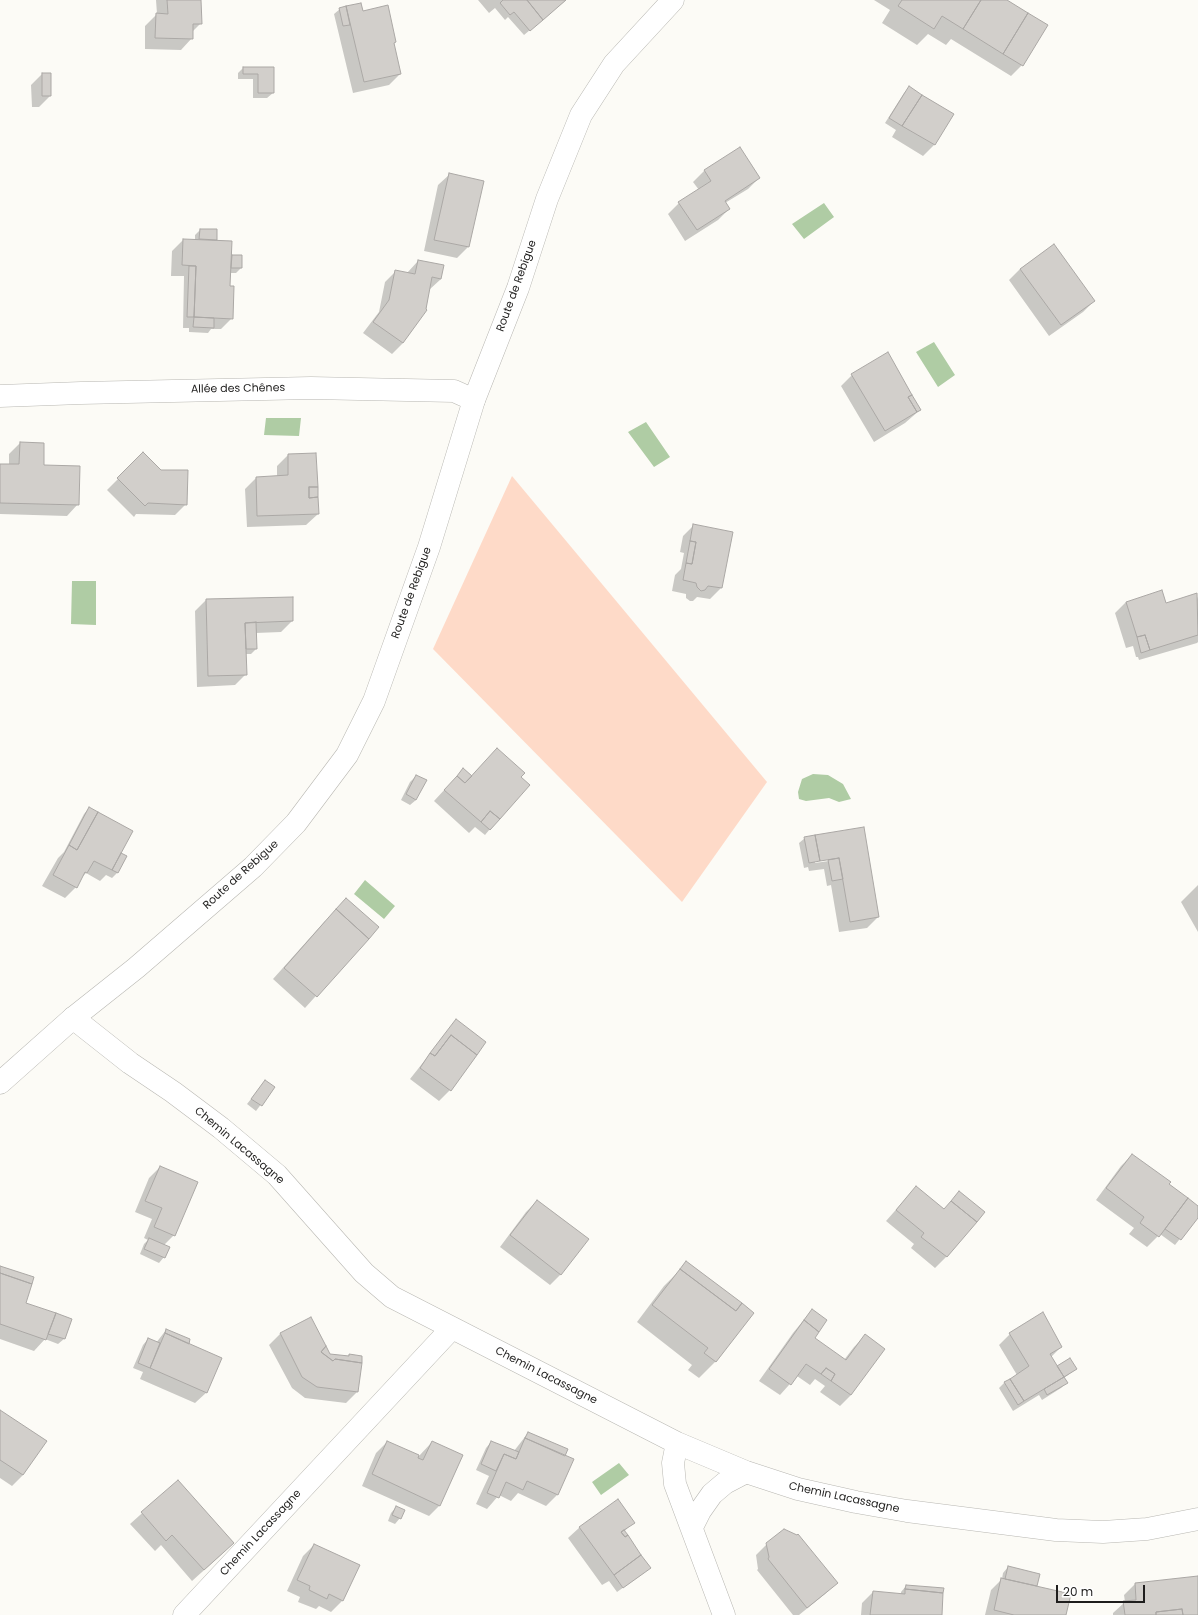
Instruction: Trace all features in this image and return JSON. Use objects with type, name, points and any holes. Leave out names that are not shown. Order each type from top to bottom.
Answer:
[{"type":"street","name":"Route de Rebigue","points":[[0,1083],[73,1018],[136,968],[253,867],[296,823],[347,755],[374,702],[429,547],[474,400],[518,288],[547,199],[581,115],[614,64],[673,0]]},
{"type":"street","name":"Allée des Chênes","points":[[0,396],[311,388],[454,391],[474,400]]},
{"type":"street","name":"Chemin Lacassagne","points":[[73,1018],[130,1063],[173,1092],[221,1128],[277,1175],[364,1273],[392,1296],[676,1443],[746,1472],[798,1489],[856,1502],[907,1511],[1056,1530],[1103,1532],[1140,1529],[1198,1519]]},
{"type":"street","name":"Chemin Lacassagne","points":[[184,1615],[452,1328]]},
{"type":"street","points":[[676,1443],[672,1463],[675,1484],[724,1615]]},
{"type":"street","points":[[692,1527],[700,1511],[712,1494],[725,1483],[746,1472]]},
{"type":"shaded area","points":[[824,203],[834,217],[804,239],[792,224]]},
{"type":"shaded area","points":[[934,342],[955,375],[938,387],[916,352]]},
{"type":"shaded area","points":[[266,418],[301,418],[299,436],[264,435]]},
{"type":"shaded area","points":[[646,422],[670,457],[654,467],[628,432]]},
{"type":"shaded area","points":[[512,476],[767,782],[682,902],[433,649]]},
{"type":"shaded area","points":[[72,581],[96,581],[96,625],[71,624]]},
{"type":"shaded area","points":[[813,774],[828,775],[843,784],[851,799],[839,802],[829,798],[806,801],[799,799],[798,792],[802,779]]},
{"type":"shaded area","points":[[365,880],[395,906],[384,919],[354,894]]},
{"type":"shaded area","points":[[619,1463],[629,1475],[601,1495],[592,1482]]},
{"type":"building","points":[[167,0],[201,0],[202,24],[193,24],[193,39],[155,38],[156,13],[168,14]]},
{"type":"building","points":[[503,0],[527,0],[543,20],[530,31],[514,12],[510,15],[500,3]]},
{"type":"building","points":[[527,0],[566,0],[543,20]]},
{"type":"building","points":[[902,0],[981,0],[963,29],[942,16],[934,29],[898,6]]},
{"type":"building","points":[[981,0],[1007,0],[1028,13],[1003,54],[963,29]]},
{"type":"building","points":[[361,3],[363,11],[388,5],[401,74],[364,82],[346,6]]},
{"type":"building","points":[[346,6],[350,25],[343,26],[339,8]]},
{"type":"building","points":[[1028,13],[1048,25],[1023,66],[1003,54]]},
{"type":"building","points":[[243,67],[274,67],[274,93],[258,93],[258,74],[243,74]]},
{"type":"building","points":[[42,73],[51,73],[51,96],[42,96]]},
{"type":"building","points":[[909,86],[922,95],[902,126],[889,118]]},
{"type":"building","points":[[922,95],[954,114],[935,145],[902,126]]},
{"type":"building","points":[[740,147],[760,178],[725,201],[730,209],[697,230],[678,202],[711,181],[704,170]]},
{"type":"building","points":[[449,173],[484,181],[469,247],[434,240]]},
{"type":"building","points":[[200,229],[217,229],[217,240],[199,239]]},
{"type":"building","points":[[183,239],[232,241],[230,286],[234,286],[233,319],[194,317],[196,266],[182,265]]},
{"type":"building","points":[[1054,244],[1095,301],[1061,325],[1020,269]]},
{"type":"building","points":[[232,255],[242,255],[242,268],[231,268]]},
{"type":"building","points":[[418,260],[444,265],[441,279],[432,277],[427,310],[403,343],[373,322],[389,300],[395,270],[415,274]]},
{"type":"building","points":[[189,266],[196,266],[194,317],[187,317]]},
{"type":"building","points":[[194,317],[214,318],[214,328],[193,327]]},
{"type":"building","points":[[888,352],[912,395],[908,397],[917,412],[885,431],[851,374]]},
{"type":"building","points":[[912,395],[921,410],[917,412],[908,397]]},
{"type":"building","points":[[20,442],[44,443],[44,465],[80,466],[79,505],[0,503],[0,464],[19,464]]},
{"type":"building","points":[[143,452],[161,470],[188,470],[187,505],[148,503],[145,506],[117,478]]},
{"type":"building","points":[[316,453],[318,487],[309,487],[309,498],[318,497],[319,514],[257,516],[256,477],[288,475],[288,454]]},
{"type":"building","points":[[309,487],[318,487],[318,497],[309,498]]},
{"type":"building","points":[[693,524],[733,532],[722,588],[708,586],[705,590],[701,591],[697,587],[696,583],[683,580],[686,563],[692,564],[696,542],[690,541]]},
{"type":"building","points":[[690,541],[696,542],[692,564],[686,563]]},
{"type":"building","points":[[1162,590],[1166,603],[1197,593],[1198,635],[1150,650],[1145,635],[1137,637],[1126,602]]},
{"type":"building","points":[[293,597],[293,621],[245,623],[247,675],[208,676],[206,599]]},
{"type":"building","points":[[256,622],[257,649],[246,649],[245,623]]},
{"type":"building","points":[[1145,635],[1150,650],[1141,653],[1137,637]]},
{"type":"building","points":[[497,748],[525,773],[521,777],[530,785],[500,819],[490,811],[481,822],[444,790],[457,776],[465,783]]},
{"type":"building","points":[[463,768],[472,776],[465,783],[457,776]]},
{"type":"building","points":[[416,775],[427,780],[416,800],[406,794]]},
{"type":"building","points":[[89,807],[98,812],[77,850],[69,845]]},
{"type":"building","points":[[490,811],[500,819],[490,830],[481,822]]},
{"type":"building","points":[[98,812],[133,831],[112,870],[94,861],[87,873],[85,872],[77,888],[53,875],[69,845],[77,850]]},
{"type":"building","points":[[864,827],[879,917],[850,922],[839,858],[820,861],[815,835]]},
{"type":"building","points":[[815,835],[820,861],[809,863],[804,837]]},
{"type":"building","points":[[121,853],[127,856],[118,873],[112,870]]},
{"type":"building","points":[[839,858],[843,879],[832,881],[828,860]]},
{"type":"building","points":[[346,898],[379,927],[369,939],[336,909]]},
{"type":"building","points":[[336,909],[369,939],[317,997],[284,968]]},
{"type":"building","points":[[456,1019],[486,1042],[477,1055],[451,1035],[435,1056],[430,1053]]},
{"type":"building","points":[[451,1035],[477,1055],[451,1091],[420,1068],[430,1053],[435,1056]]},
{"type":"building","points":[[265,1080],[275,1087],[262,1106],[251,1099]]},
{"type":"building","points":[[1132,1154],[1171,1182],[1169,1184],[1188,1198],[1159,1237],[1140,1223],[1144,1217],[1106,1188]]},
{"type":"building","points":[[160,1166],[198,1182],[175,1236],[154,1227],[162,1208],[145,1201]]},
{"type":"building","points":[[916,1186],[944,1209],[951,1201],[977,1222],[947,1257],[921,1237],[924,1233],[896,1210]]},
{"type":"building","points":[[959,1191],[985,1212],[977,1222],[951,1201]]},
{"type":"building","points":[[1188,1198],[1198,1206],[1198,1218],[1181,1240],[1165,1229]]},
{"type":"building","points":[[537,1200],[589,1239],[561,1275],[510,1235]]},
{"type":"building","points":[[149,1238],[170,1247],[165,1258],[144,1249]]},
{"type":"building","points":[[686,1261],[742,1303],[736,1311],[680,1269]]},
{"type":"building","points":[[0,1266],[34,1277],[32,1284],[0,1273]]},
{"type":"building","points":[[680,1269],[736,1311],[742,1303],[754,1313],[716,1362],[704,1353],[708,1348],[652,1305]]},
{"type":"building","points":[[0,1273],[32,1284],[26,1303],[56,1313],[46,1340],[0,1324]]},
{"type":"building","points":[[812,1309],[827,1320],[819,1332],[804,1320]]},
{"type":"building","points":[[1043,1312],[1062,1347],[1050,1354],[1064,1377],[1024,1401],[1010,1379],[1029,1366],[1009,1333]]},
{"type":"building","points":[[56,1313],[72,1319],[65,1339],[48,1334]]},
{"type":"building","points":[[311,1317],[326,1346],[321,1352],[333,1361],[335,1359],[362,1363],[358,1392],[317,1387],[302,1377],[280,1333]]},
{"type":"building","points":[[804,1320],[819,1332],[815,1338],[846,1360],[865,1334],[885,1349],[851,1395],[831,1381],[835,1374],[826,1368],[821,1374],[806,1364],[791,1385],[769,1369]]},
{"type":"building","points":[[166,1329],[190,1339],[189,1344],[165,1333]]},
{"type":"building","points":[[165,1333],[222,1358],[207,1393],[150,1368]]},
{"type":"building","points":[[148,1338],[160,1343],[150,1368],[138,1363]]},
{"type":"building","points":[[326,1346],[330,1354],[362,1356],[362,1363],[335,1359],[333,1361],[321,1352]]},
{"type":"building","points":[[1070,1358],[1077,1369],[1064,1377],[1057,1366]]},
{"type":"building","points":[[826,1368],[835,1374],[831,1381],[821,1374]]},
{"type":"building","points":[[1064,1377],[1068,1383],[1047,1395],[1044,1389]]},
{"type":"building","points":[[1010,1379],[1024,1401],[1018,1405],[1004,1382]]},
{"type":"building","points":[[0,1410],[47,1441],[23,1475],[0,1460]]},
{"type":"building","points":[[528,1432],[568,1449],[565,1456],[525,1438]]},
{"type":"building","points":[[525,1438],[574,1459],[558,1495],[527,1481],[523,1490],[506,1482],[499,1498],[487,1493],[504,1454],[516,1459]]},
{"type":"building","points":[[387,1441],[419,1455],[418,1458],[423,1460],[432,1441],[463,1455],[440,1506],[372,1474]]},
{"type":"building","points":[[491,1441],[519,1452],[516,1459],[504,1454],[496,1471],[481,1464]]},
{"type":"building","points":[[178,1480],[234,1543],[204,1570],[172,1535],[166,1541],[141,1512]]},
{"type":"building","points":[[618,1499],[635,1523],[621,1532],[625,1537],[628,1535],[641,1555],[614,1575],[579,1527]]},
{"type":"building","points":[[396,1506],[405,1510],[401,1519],[392,1515]]},
{"type":"building","points":[[784,1529],[797,1535],[798,1534],[838,1583],[807,1608],[768,1559],[769,1557],[766,1543]]},
{"type":"building","points":[[624,1530],[628,1535],[625,1537],[621,1532]]},
{"type":"building","points":[[314,1544],[360,1565],[343,1601],[329,1594],[327,1599],[309,1590],[310,1586],[297,1580]]},
{"type":"building","points":[[641,1555],[651,1568],[623,1588],[614,1575]]},
{"type":"building","points":[[1008,1566],[1040,1574],[1037,1586],[1005,1579]]},
{"type":"building","points":[[1198,1576],[1198,1615],[1183,1615],[1182,1609],[1156,1612],[1156,1615],[1125,1615],[1123,1601],[1136,1600],[1135,1583]]},
{"type":"building","points":[[1001,1578],[1071,1594],[1066,1615],[1014,1615],[994,1610]]},
{"type":"building","points":[[906,1585],[944,1588],[943,1593],[905,1589]]},
{"type":"building","points":[[905,1589],[943,1593],[942,1615],[870,1615],[873,1591],[905,1594]]},
{"type":"building","points":[[1182,1609],[1183,1615],[1156,1615],[1156,1612]]}]
